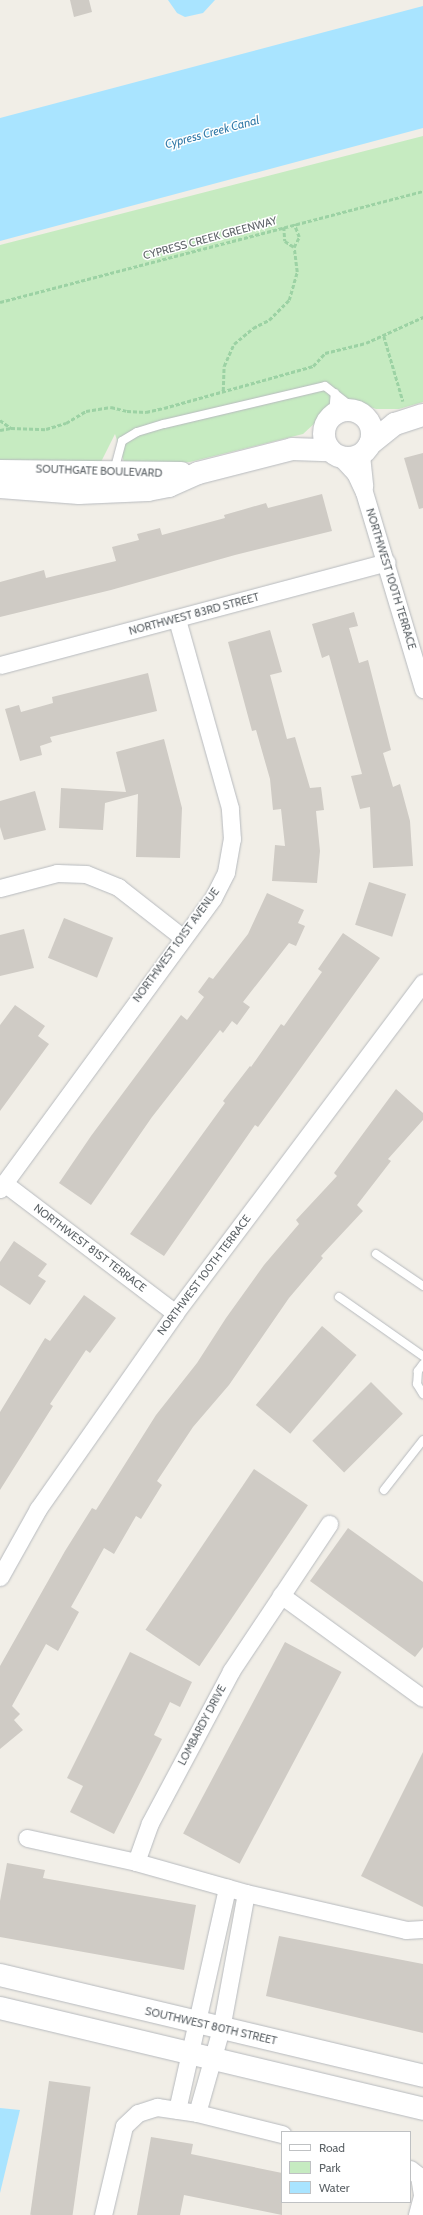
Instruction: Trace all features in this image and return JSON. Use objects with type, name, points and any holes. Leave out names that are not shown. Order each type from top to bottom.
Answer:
[{"type":"street","points":[[350,452],[324,438],[331,411],[341,411],[363,416],[411,415]]},
{"type":"street","name":"SOUTHGATE BOULEVARD","points":[[292,449],[331,411]]},
{"type":"street","points":[[350,452],[411,415]]},
{"type":"street","points":[[350,452],[372,436],[363,416]]},
{"type":"street","name":"SOUTHGATE BOULEVARD","points":[[0,487],[79,493],[148,490],[169,486],[198,472],[292,449],[350,452]]},
{"type":"street","name":"NORTHWEST 100TH TERRACE","points":[[350,452],[355,473],[364,492],[387,562],[423,689]]},
{"type":"street","name":"SOUTHGATE BOULEVARD","points":[[0,471],[69,470],[113,473],[198,472]]},
{"type":"street","name":"NORTHWEST 83RD STREET","points":[[0,665],[387,562]]},
{"type":"street","name":"NORTHWEST 101ST AVENUE","points":[[2,1186],[182,937],[213,898],[226,872],[232,839],[230,808],[177,619]]},
{"type":"street","points":[[0,888],[57,873],[86,874],[118,887],[182,937]]},
{"type":"street","name":"NORTHWEST 100TH TERRACE","points":[[0,1577],[38,1509],[175,1312],[423,983]]},
{"type":"street","name":"NORTHWEST 81ST TERRACE","points":[[2,1186],[175,1312]]},
{"type":"street","name":"LOMBARDY DRIVE","points":[[136,1862],[150,1823],[231,1671],[329,1524]]},
{"type":"street","points":[[281,1595],[423,1698]]},
{"type":"street","points":[[27,1838],[136,1862],[246,1893],[406,1930],[423,1929]]},
{"type":"street","points":[[177,2110],[227,1888]]},
{"type":"street","points":[[215,1943],[236,1948],[245,1944],[251,1926],[246,1893]]},
{"type":"street","points":[[197,2113],[211,2057],[222,2029],[236,1948]]},
{"type":"street","name":"SOUTHWEST 80TH STREET","points":[[0,1975],[197,2024],[423,2076]]},
{"type":"street","points":[[0,2008],[423,2108]]},
{"type":"street","points":[[103,2215],[124,2126],[138,2113],[157,2107],[197,2113],[281,2134]]},
{"type":"street","points":[[411,2170],[418,2176],[422,2196],[417,2215]]},
{"type":"lane","points":[[113,473],[122,441],[137,432],[325,386],[331,411]]},
{"type":"lane","points":[[376,1254],[423,1286]]},
{"type":"lane","points":[[339,1296],[423,1356]]},
{"type":"lane","points":[[423,1364],[418,1371],[417,1384],[423,1394]]},
{"type":"lane","points":[[384,1490],[423,1440]]},
{"type":"path","name":"CYPRESS CREEK GREENWAY","points":[[0,302],[423,191]]},
{"type":"path","points":[[223,391],[224,366],[234,344],[253,328],[269,320],[289,300],[297,272],[294,247],[299,237],[294,224]]},
{"type":"path","points":[[284,227],[285,241],[294,247]]},
{"type":"path","points":[[0,430],[11,428],[46,429],[66,423],[86,411],[111,406],[127,411],[146,412],[313,366],[325,353],[384,336],[423,317]]},
{"type":"path","points":[[384,336],[411,415]]},
{"type":"path","points":[[0,420],[11,428]]},
{"type":"green space","points":[[423,136],[423,402],[399,409],[376,409],[354,401],[329,410],[303,434],[190,462],[152,466],[124,462],[115,434],[101,462],[0,462],[0,245]]},
{"type":"water","points":[[168,0],[215,0],[203,13],[185,17],[177,13]]},
{"type":"water","name":"Cypress Creek Canal","points":[[423,6],[423,128],[0,241],[0,118]]},
{"type":"water","points":[[0,2108],[20,2110],[0,2193]]},
{"type":"building","points":[[70,0],[89,0],[92,12],[74,17]]},
{"type":"building","points":[[423,453],[423,508],[419,509],[404,458]]},
{"type":"building","points":[[322,494],[332,531],[235,555],[111,590],[0,617],[0,582],[44,570],[46,578],[116,561],[112,547],[139,540],[137,534],[160,528],[162,535],[225,518],[224,515],[266,503],[268,508]]},
{"type":"building","points":[[354,612],[358,626],[349,628],[359,663],[368,660],[391,750],[383,753],[393,787],[400,784],[410,821],[413,866],[373,868],[370,807],[360,809],[351,776],[362,774],[329,655],[322,658],[312,624]]},
{"type":"building","points":[[270,630],[282,672],[270,675],[287,739],[295,737],[310,788],[321,787],[324,810],[316,811],[320,851],[317,883],[272,881],[275,845],[285,846],[281,809],[273,810],[270,779],[256,730],[252,731],[228,642]]},
{"type":"building","points":[[148,673],[157,711],[50,737],[52,742],[40,746],[42,755],[20,761],[5,709],[19,705],[21,712],[53,703],[52,697]]},
{"type":"building","points":[[164,739],[182,808],[180,858],[136,857],[138,794],[105,803],[103,830],[59,828],[61,788],[126,792],[116,752]]},
{"type":"building","points":[[35,791],[46,830],[4,840],[0,827],[0,801]]},
{"type":"building","points":[[369,882],[406,894],[392,937],[355,925]]},
{"type":"building","points":[[267,893],[304,910],[298,923],[305,926],[296,946],[289,943],[243,1002],[250,1007],[237,1025],[232,1021],[223,1033],[220,1030],[152,1117],[91,1205],[59,1183],[91,1136],[181,1015],[187,1020],[204,997],[198,992],[209,977],[213,979],[248,934]]},
{"type":"building","points":[[64,918],[113,938],[97,978],[48,958]]},
{"type":"building","points":[[24,929],[34,968],[0,976],[0,935]]},
{"type":"building","points":[[343,933],[380,958],[258,1127],[255,1125],[164,1256],[130,1234],[225,1103],[223,1101],[250,1066],[251,1067],[281,1024],[284,1026],[322,972],[318,969]]},
{"type":"building","points":[[15,1005],[45,1026],[38,1036],[49,1044],[0,1111],[0,1025]]},
{"type":"building","points":[[396,1089],[423,1113],[423,1120],[388,1159],[391,1161],[357,1205],[363,1211],[321,1256],[323,1258],[289,1298],[229,1385],[193,1427],[157,1481],[162,1485],[141,1519],[136,1516],[114,1554],[104,1548],[71,1607],[79,1612],[58,1651],[46,1644],[12,1706],[20,1714],[14,1720],[23,1730],[0,1749],[0,1666],[65,1551],[92,1508],[96,1510],[156,1415],[197,1363],[226,1318],[264,1265],[299,1224],[296,1220],[337,1176],[334,1173]]},
{"type":"building","points":[[14,1241],[47,1264],[38,1276],[46,1281],[30,1305],[0,1285],[0,1262]]},
{"type":"building","points":[[84,1295],[116,1318],[90,1353],[86,1350],[50,1404],[53,1406],[0,1490],[0,1412],[45,1338],[50,1341]]},
{"type":"building","points":[[322,1326],[356,1355],[290,1434],[256,1405]]},
{"type":"building","points":[[371,1382],[403,1414],[344,1473],[312,1441]]},
{"type":"building","points":[[254,1469],[308,1505],[199,1666],[146,1630]]},
{"type":"building","points":[[348,1528],[423,1582],[423,1647],[415,1657],[310,1581]]},
{"type":"building","points":[[285,1642],[342,1672],[240,1864],[183,1834]]},
{"type":"building","points":[[130,1652],[192,1682],[180,1707],[170,1702],[154,1735],[162,1739],[114,1834],[70,1812],[83,1786],[67,1778]]},
{"type":"building","points":[[423,1752],[423,1907],[361,1876]]},
{"type":"building","points":[[7,1863],[45,1870],[43,1878],[196,1905],[184,1970],[0,1937],[0,1901]]},
{"type":"building","points":[[279,1936],[423,1964],[423,2033],[266,1996]]},
{"type":"building","points":[[49,2081],[91,2087],[73,2215],[30,2215]]},
{"type":"building","points":[[151,2137],[193,2144],[191,2154],[281,2173],[282,2215],[184,2195],[180,2215],[137,2215]]}]
